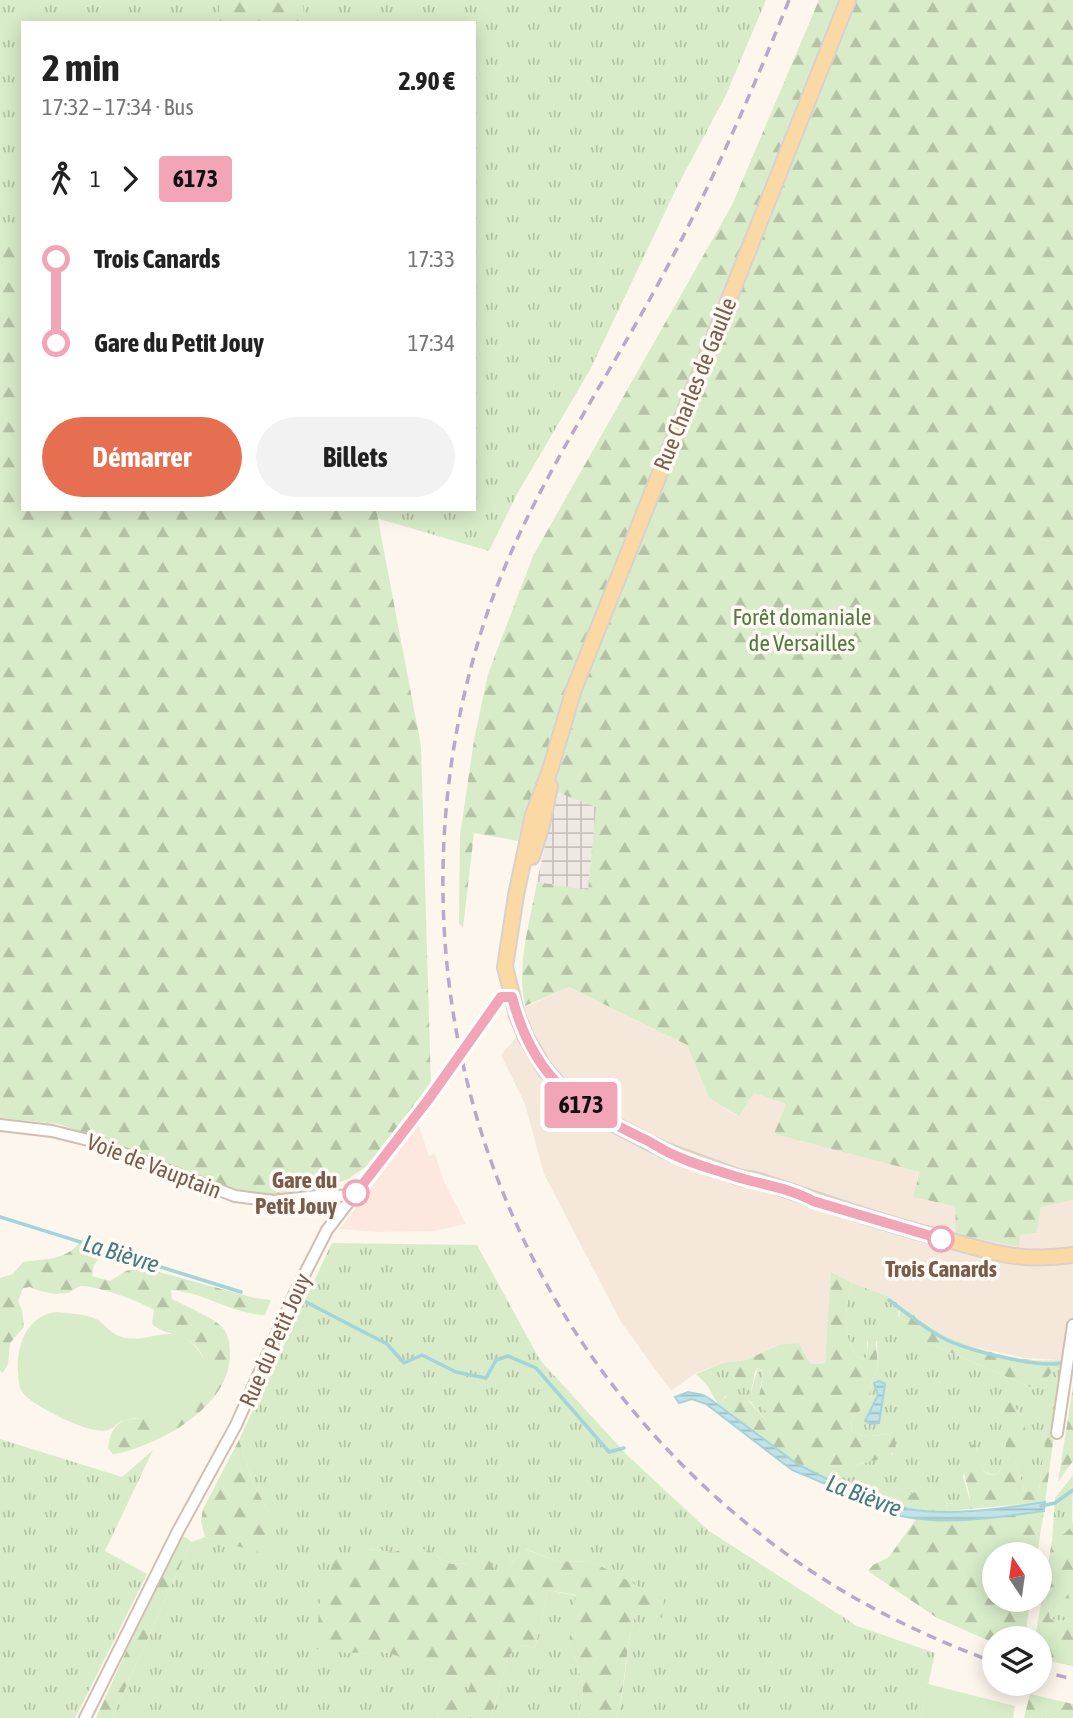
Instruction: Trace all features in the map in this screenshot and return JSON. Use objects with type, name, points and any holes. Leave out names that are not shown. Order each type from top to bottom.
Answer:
[{"type":"main road","name":"Rue Charles de Gaulle","points":[[848,0],[575,689],[533,815],[518,881],[505,970],[526,1037],[556,1083],[590,1112],[664,1150],[735,1176],[883,1223],[990,1253],[1037,1258],[1073,1255]]},
{"type":"street","name":"Rue du Petit Jouy","points":[[85,1718],[178,1531],[236,1425],[295,1293],[330,1225],[428,1100],[501,997],[512,997]]},
{"type":"street","name":"Voie de Vauptain","points":[[0,1125],[52,1131],[88,1140],[235,1196],[274,1200],[326,1195],[345,1196],[350,1200]]},
{"type":"street","points":[[1057,1433],[1073,1325]]},
{"type":"shaded area","points":[[557,791],[597,807],[588,890],[537,882]]},
{"type":"shaded area","points":[[569,987],[687,1045],[709,1098],[738,1116],[754,1093],[786,1104],[774,1134],[921,1172],[955,1206],[1020,1235],[1037,1233],[1041,1207],[1073,1200],[1073,1354],[1059,1360],[1025,1358],[964,1345],[938,1332],[889,1297],[859,1287],[832,1273],[825,1363],[810,1364],[779,1345],[746,1360],[723,1363],[696,1373],[671,1391],[621,1322],[544,1174],[525,1104],[501,1055],[518,1035],[506,1016]]},
{"type":"shaded area","points":[[418,1124],[429,1156],[435,1154],[445,1184],[466,1224],[433,1231],[378,1232],[340,1229]]},
{"type":"green space","points":[[0,0],[259,0],[254,21],[21,21],[21,271],[0,270]]},
{"type":"green space","points":[[220,0],[302,0],[305,21],[218,21]]},
{"type":"green space","points":[[293,0],[766,0],[726,95],[678,185],[590,370],[517,494],[489,551],[376,518],[375,511],[476,511],[476,21],[297,21]]},
{"type":"green space","name":"Forêt domaniale de Versailles","points":[[819,0],[1073,0],[1073,1200],[1041,1207],[1037,1233],[1020,1235],[1019,1247],[956,1234],[955,1206],[913,1197],[920,1172],[774,1134],[786,1104],[754,1093],[739,1116],[709,1098],[687,1045],[569,987],[525,1006],[523,959],[537,882],[588,890],[596,807],[557,792],[544,848],[474,833],[463,928],[459,923],[460,835],[474,740],[488,674],[533,556],[732,205]]},
{"type":"green space","points":[[21,219],[21,511],[376,511],[421,746],[431,1086],[367,1166],[348,1179],[315,1191],[261,1195],[225,1186],[59,1124],[0,1118],[0,227]]},
{"type":"green space","points":[[83,1238],[99,1240],[102,1255],[94,1265],[92,1276],[110,1281],[126,1271],[140,1267],[271,1300],[265,1315],[253,1314],[171,1290],[172,1299],[207,1316],[223,1328],[230,1347],[227,1373],[219,1390],[192,1418],[157,1440],[121,1453],[113,1454],[108,1448],[112,1431],[121,1422],[176,1412],[206,1393],[206,1367],[201,1353],[191,1342],[152,1324],[154,1310],[88,1286],[62,1294],[23,1288],[18,1302],[24,1327],[10,1343],[8,1364],[3,1373],[0,1371],[0,1278],[13,1274],[23,1262],[64,1255]]},
{"type":"green space","points":[[332,1243],[477,1245],[540,1360],[627,1455],[709,1531],[857,1626],[935,1653],[921,1718],[616,1718],[637,1610],[662,1618],[616,1575],[593,1562],[556,1561],[526,1549],[513,1561],[508,1572],[496,1572],[488,1558],[471,1563],[451,1564],[433,1552],[416,1548],[393,1552],[367,1549],[348,1653],[388,1653],[472,1683],[465,1699],[438,1712],[437,1718],[112,1718],[191,1542],[205,1537],[265,1553],[268,1511],[254,1485],[239,1440]]},
{"type":"green space","points":[[831,1272],[852,1283],[846,1322],[849,1341],[858,1358],[865,1359],[868,1353],[868,1332],[875,1334],[878,1366],[871,1384],[870,1400],[852,1419],[851,1431],[867,1436],[894,1432],[895,1442],[894,1449],[887,1457],[857,1465],[852,1478],[838,1477],[833,1482],[797,1464],[719,1406],[725,1397],[732,1393],[738,1394],[768,1422],[772,1415],[764,1410],[759,1397],[762,1370],[758,1368],[755,1372],[751,1392],[723,1363],[746,1360],[779,1345],[799,1343],[810,1364],[825,1363]]},
{"type":"green space","points":[[852,1283],[889,1297],[900,1305],[898,1316],[924,1341],[1030,1387],[1040,1388],[1053,1370],[1063,1367],[1055,1428],[1047,1427],[1037,1493],[1024,1491],[1015,1462],[1022,1450],[1024,1436],[1018,1410],[1005,1416],[1006,1446],[998,1474],[984,1471],[977,1448],[963,1476],[970,1501],[946,1503],[947,1511],[928,1511],[929,1504],[922,1486],[911,1495],[896,1486],[877,1490],[876,1497],[833,1482],[855,1469],[857,1465],[893,1454],[893,1432],[867,1436],[851,1431],[852,1419],[870,1400],[871,1384],[878,1366],[877,1341],[867,1341],[868,1353],[865,1359],[858,1358],[849,1341],[846,1312]]},
{"type":"green space","points":[[900,1305],[940,1333],[967,1345],[1019,1358],[1051,1361],[1065,1359],[1063,1367],[1053,1370],[1040,1388],[1030,1387],[924,1341],[899,1325]]},
{"type":"green space","points":[[56,1312],[94,1318],[116,1335],[131,1339],[163,1334],[183,1337],[194,1345],[206,1362],[210,1377],[208,1389],[196,1403],[179,1412],[160,1417],[126,1420],[106,1431],[81,1426],[53,1414],[27,1398],[21,1391],[18,1363],[21,1343],[30,1326],[37,1319]]},
{"type":"green space","points":[[723,1363],[751,1392],[758,1368],[762,1371],[760,1388],[773,1415],[768,1423],[750,1401],[725,1396],[719,1406],[707,1385],[696,1374]]},
{"type":"green space","points":[[1073,1387],[1073,1461],[1058,1482]]},
{"type":"green space","points":[[1008,1401],[1012,1401],[1025,1424],[1026,1452],[1015,1462],[1024,1491],[1037,1493],[1039,1490],[1047,1426],[1055,1428],[1045,1502],[947,1511],[946,1503],[958,1504],[970,1500],[963,1463],[967,1450],[974,1444],[983,1470],[991,1475],[998,1474],[1005,1452],[1005,1411]]},
{"type":"green space","points":[[0,1439],[122,1477],[153,1450],[105,1551],[147,1574],[75,1718],[0,1718]]},
{"type":"green space","points":[[239,1440],[254,1485],[268,1511],[270,1549],[265,1554],[205,1537],[201,1521],[203,1509]]},
{"type":"green space","points":[[1073,1475],[1072,1527],[1052,1541],[1055,1498]]},
{"type":"green space","points":[[887,1484],[911,1495],[922,1486],[929,1489],[933,1497],[928,1511],[908,1509],[876,1497],[877,1490]]},
{"type":"green space","points":[[1044,1511],[1039,1542],[982,1542],[982,1612],[1028,1612],[1027,1626],[982,1626],[982,1638],[937,1618],[868,1571],[873,1565],[889,1557],[916,1519],[976,1518]]},
{"type":"green space","points":[[1073,1520],[1073,1598],[1053,1599],[1052,1602],[1052,1541],[1063,1535]]},
{"type":"green space","points":[[179,1535],[191,1542],[112,1718],[96,1718]]},
{"type":"green space","points":[[484,1546],[496,1572],[508,1572],[513,1561],[525,1549],[556,1561],[593,1562],[664,1600],[662,1618],[637,1611],[616,1718],[579,1718],[583,1690],[578,1665],[569,1643],[576,1595],[548,1590],[535,1648],[522,1645],[508,1656],[491,1718],[437,1718],[438,1712],[448,1700],[465,1699],[471,1683],[385,1652],[348,1653],[317,1649],[319,1605],[336,1552],[364,1556],[367,1549],[393,1552],[416,1547],[433,1552],[451,1564],[470,1563],[475,1549]]},
{"type":"green space","points":[[548,1590],[577,1596],[569,1643],[578,1665],[583,1690],[579,1718],[491,1718],[508,1656],[522,1645],[535,1648]]},
{"type":"green space","points":[[1073,1598],[1073,1622],[1050,1619],[1053,1599]]},
{"type":"green space","points":[[1040,1612],[1049,1612],[1050,1619],[1073,1622],[1073,1666],[1052,1662],[1052,1626],[1037,1626]]},
{"type":"green space","points":[[928,1684],[1015,1706],[1013,1718],[921,1718]]},
{"type":"green space","points":[[1030,1696],[1073,1704],[1073,1718],[1024,1718]]},
{"type":"water","points":[[879,1381],[885,1384],[879,1423],[871,1424],[865,1421],[878,1395],[874,1383]]},
{"type":"water","points":[[688,1392],[710,1399],[797,1464],[833,1482],[908,1509],[959,1512],[1045,1502],[1044,1511],[954,1520],[901,1516],[792,1470],[706,1404],[692,1399],[679,1403],[675,1397]]},
{"type":"waterway","name":"La Bièvre","points":[[0,1217],[241,1292]]},
{"type":"waterway","points":[[889,1300],[936,1334],[954,1343],[1004,1358],[1055,1364],[1066,1362]]},
{"type":"waterway","name":"La Bièvre","points":[[306,1302],[387,1344],[404,1363],[422,1355],[456,1372],[486,1378],[496,1360],[508,1356],[536,1368],[609,1452],[624,1448]]},
{"type":"waterway","name":"La Bièvre","points":[[1041,1506],[1055,1503],[1073,1490]]},
{"type":"railway","points":[[789,0],[707,188],[651,297],[543,486],[490,605],[455,738],[443,872],[452,1004],[481,1132],[531,1254],[599,1367],[687,1469],[792,1558],[890,1617],[982,1657]]},
{"type":"railway","points":[[1052,1674],[1073,1679]]},
{"type":"bus line","name":"6173","points":[[356,1193],[428,1100],[501,997],[512,997],[523,1030],[544,1068],[566,1093],[590,1112],[688,1160],[911,1232],[941,1239]]},
{"type":"place","name":"Gare du Petit Jouy","points":[[356,1193]]},
{"type":"place","name":"Trois Canards","points":[[941,1239]]}]
